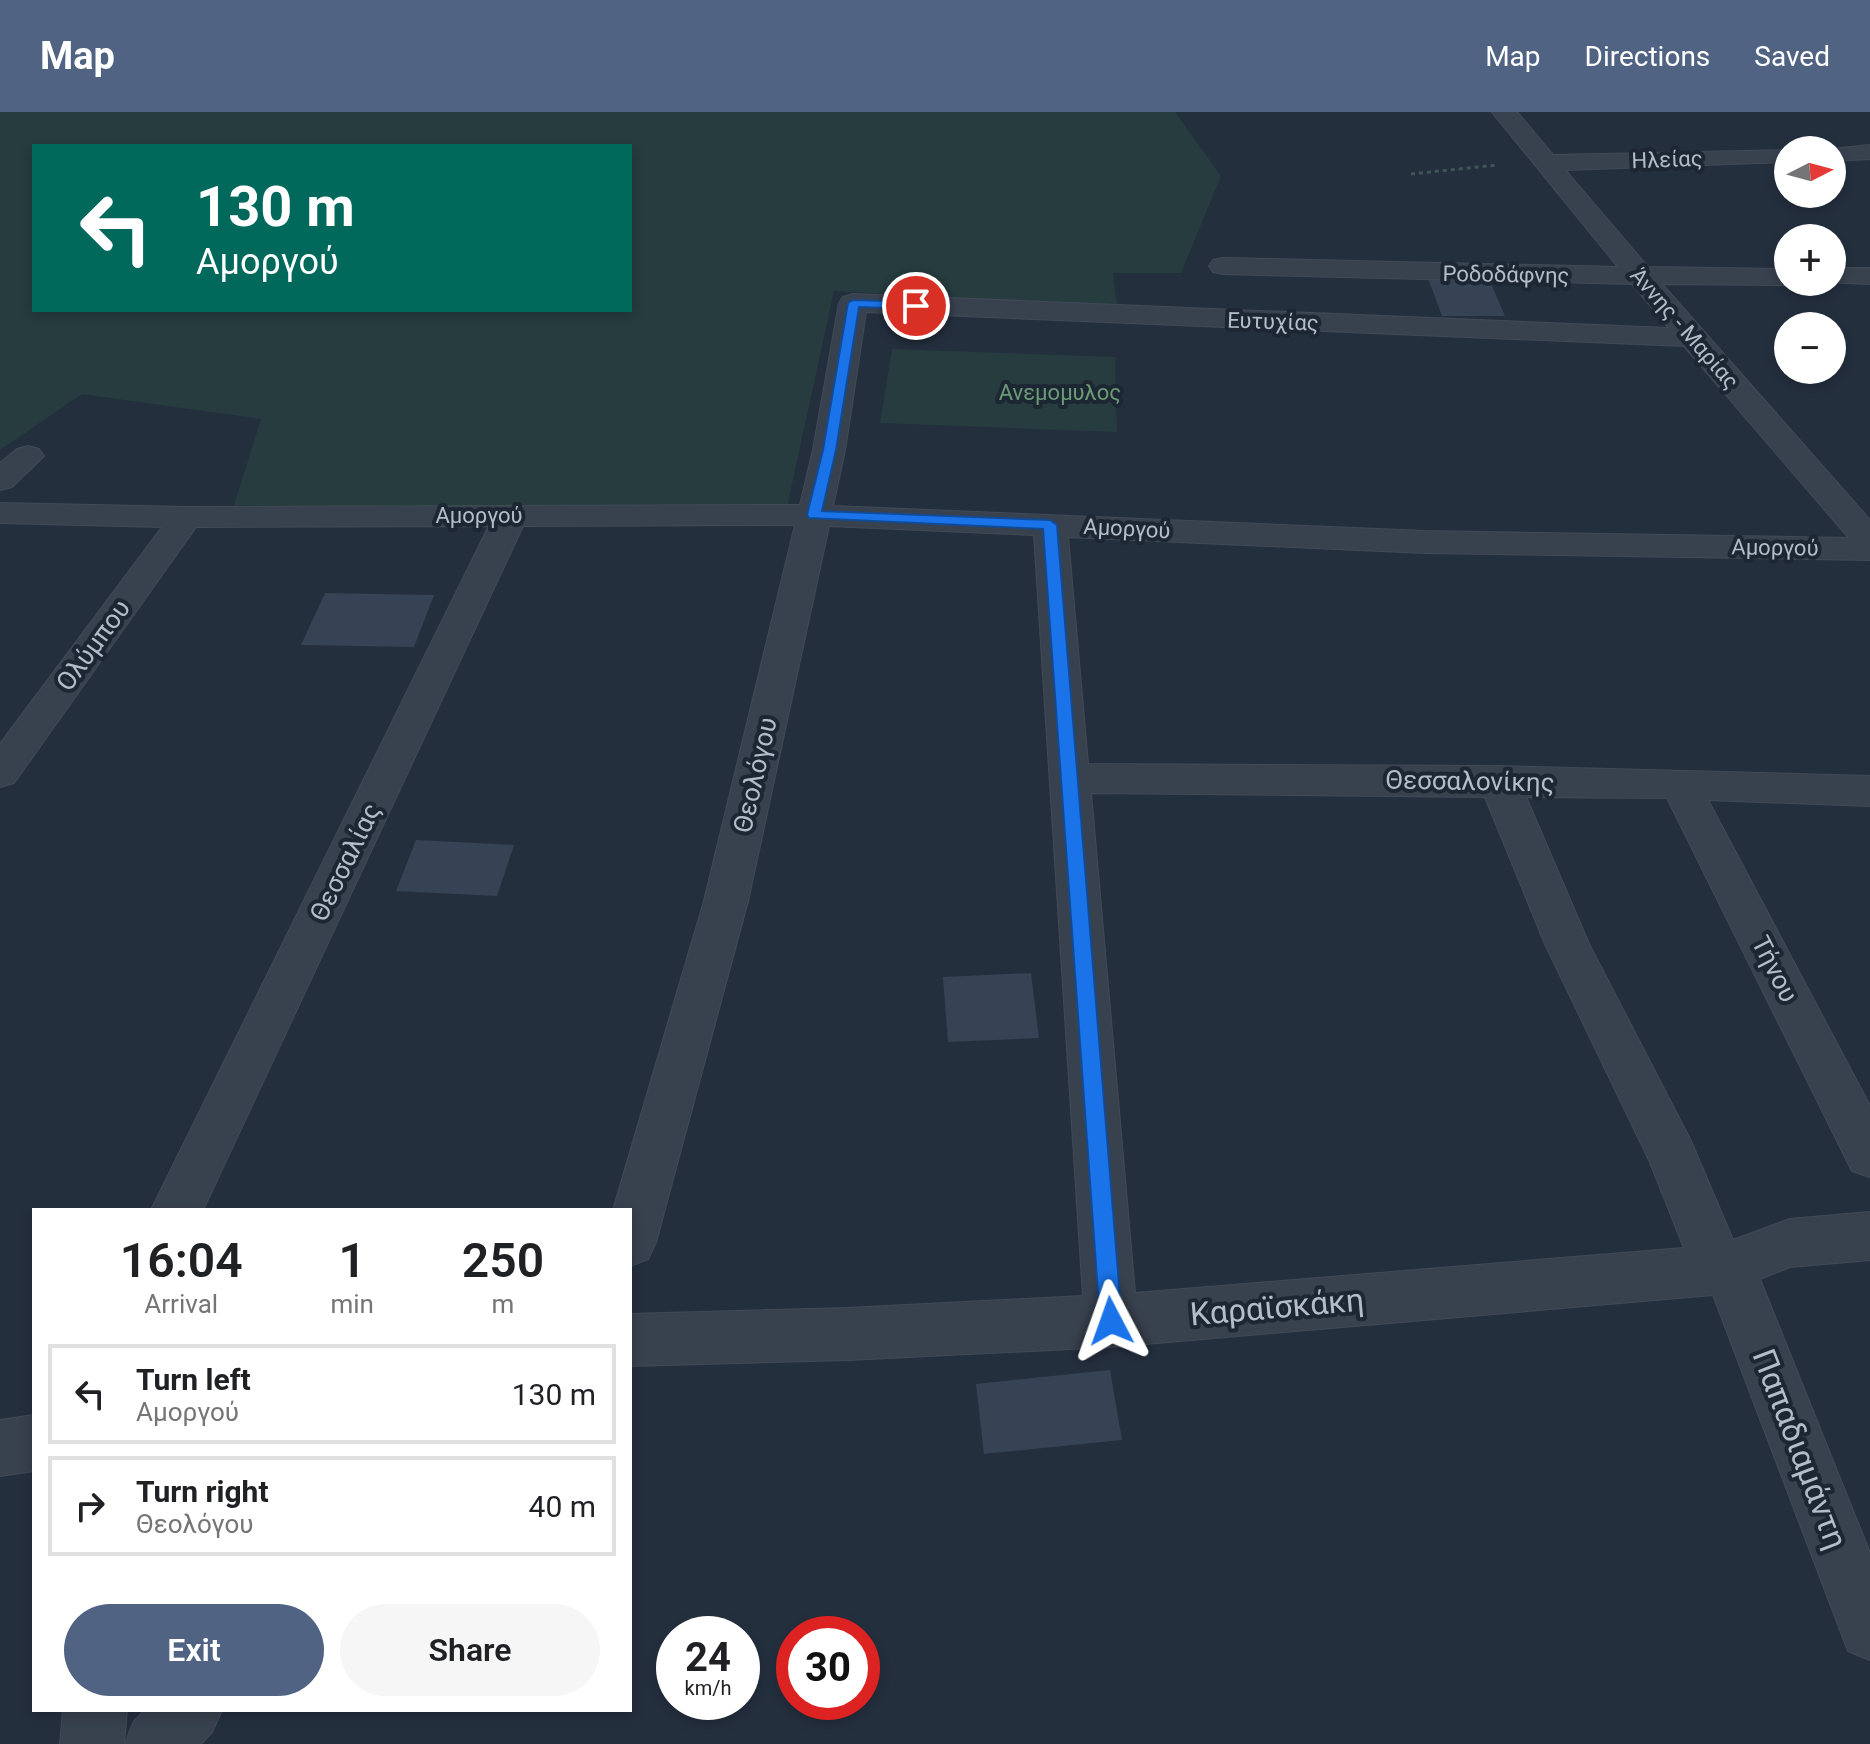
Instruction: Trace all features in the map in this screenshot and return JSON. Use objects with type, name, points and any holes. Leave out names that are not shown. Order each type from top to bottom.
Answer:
[{"type":"street","name":"Άννης - Μαρίας","points":[[1504,112],[1692,338],[1870,541]]},
{"type":"street","points":[[1846,153],[1870,152]]},
{"type":"street","name":"Ηλείας","points":[[1547,163],[1774,155]]},
{"type":"street","name":"Ροδοδάφνης","points":[[1223,266],[1640,277],[1774,277]]},
{"type":"street","points":[[1846,276],[1870,276]]},
{"type":"street","name":"Ευτυχίας","points":[[853,303],[1692,338]]},
{"type":"street","name":"Θεολόγου","points":[[632,1235],[726,901],[829,450],[853,303]]},
{"type":"street","points":[[0,480],[28,456]]},
{"type":"street","name":"Αμοργού","points":[[0,513],[186,517],[814,515],[1425,542],[1870,549]]},
{"type":"street","name":"Θεσσαλίας","points":[[178,1208],[512,514]]},
{"type":"street","name":"Ολύμπου","points":[[0,773],[186,517]]},
{"type":"street","points":[[1050,525],[1111,1321]]},
{"type":"street","name":"Θεσσαλονίκης","points":[[1069,778],[1499,781],[1870,791]]},
{"type":"street","name":"Παπαδιαμάντη","points":[[1499,781],[1567,944],[1673,1157],[1724,1269],[1870,1629]]},
{"type":"street","name":"Τήνου","points":[[1680,784],[1870,1155]]},
{"type":"street","name":"Καραϊσκάκη","points":[[632,1340],[1111,1321],[1724,1269],[1790,1243],[1870,1236]]},
{"type":"street","points":[[0,1448],[32,1443]]},
{"type":"street","points":[[92,1744],[95,1712]]},
{"type":"street","points":[[157,1744],[188,1712]]},
{"type":"path","points":[[1411,174],[1484,165],[1547,163]]},
{"type":"green space","points":[[0,112],[1175,112],[1221,176],[1181,273],[1113,273],[1117,306],[834,291],[786,512],[234,505],[261,419],[82,394],[0,450]]},
{"type":"green space","name":"Ανεμομυλος","points":[[892,349],[1115,357],[1117,432],[880,423]]},
{"type":"building","points":[[1428,278],[1489,279],[1505,316],[1442,316]]},
{"type":"building","points":[[325,593],[434,595],[414,647],[301,645]]},
{"type":"building","points":[[416,840],[514,845],[497,896],[396,891]]},
{"type":"building","points":[[1031,973],[1039,1038],[948,1042],[943,977]]},
{"type":"building","points":[[1110,1370],[1122,1440],[984,1454],[976,1384]]},
{"type":"route","points":[[916,306],[853,303],[829,450],[814,515],[1050,525],[1111,1321]]}]
